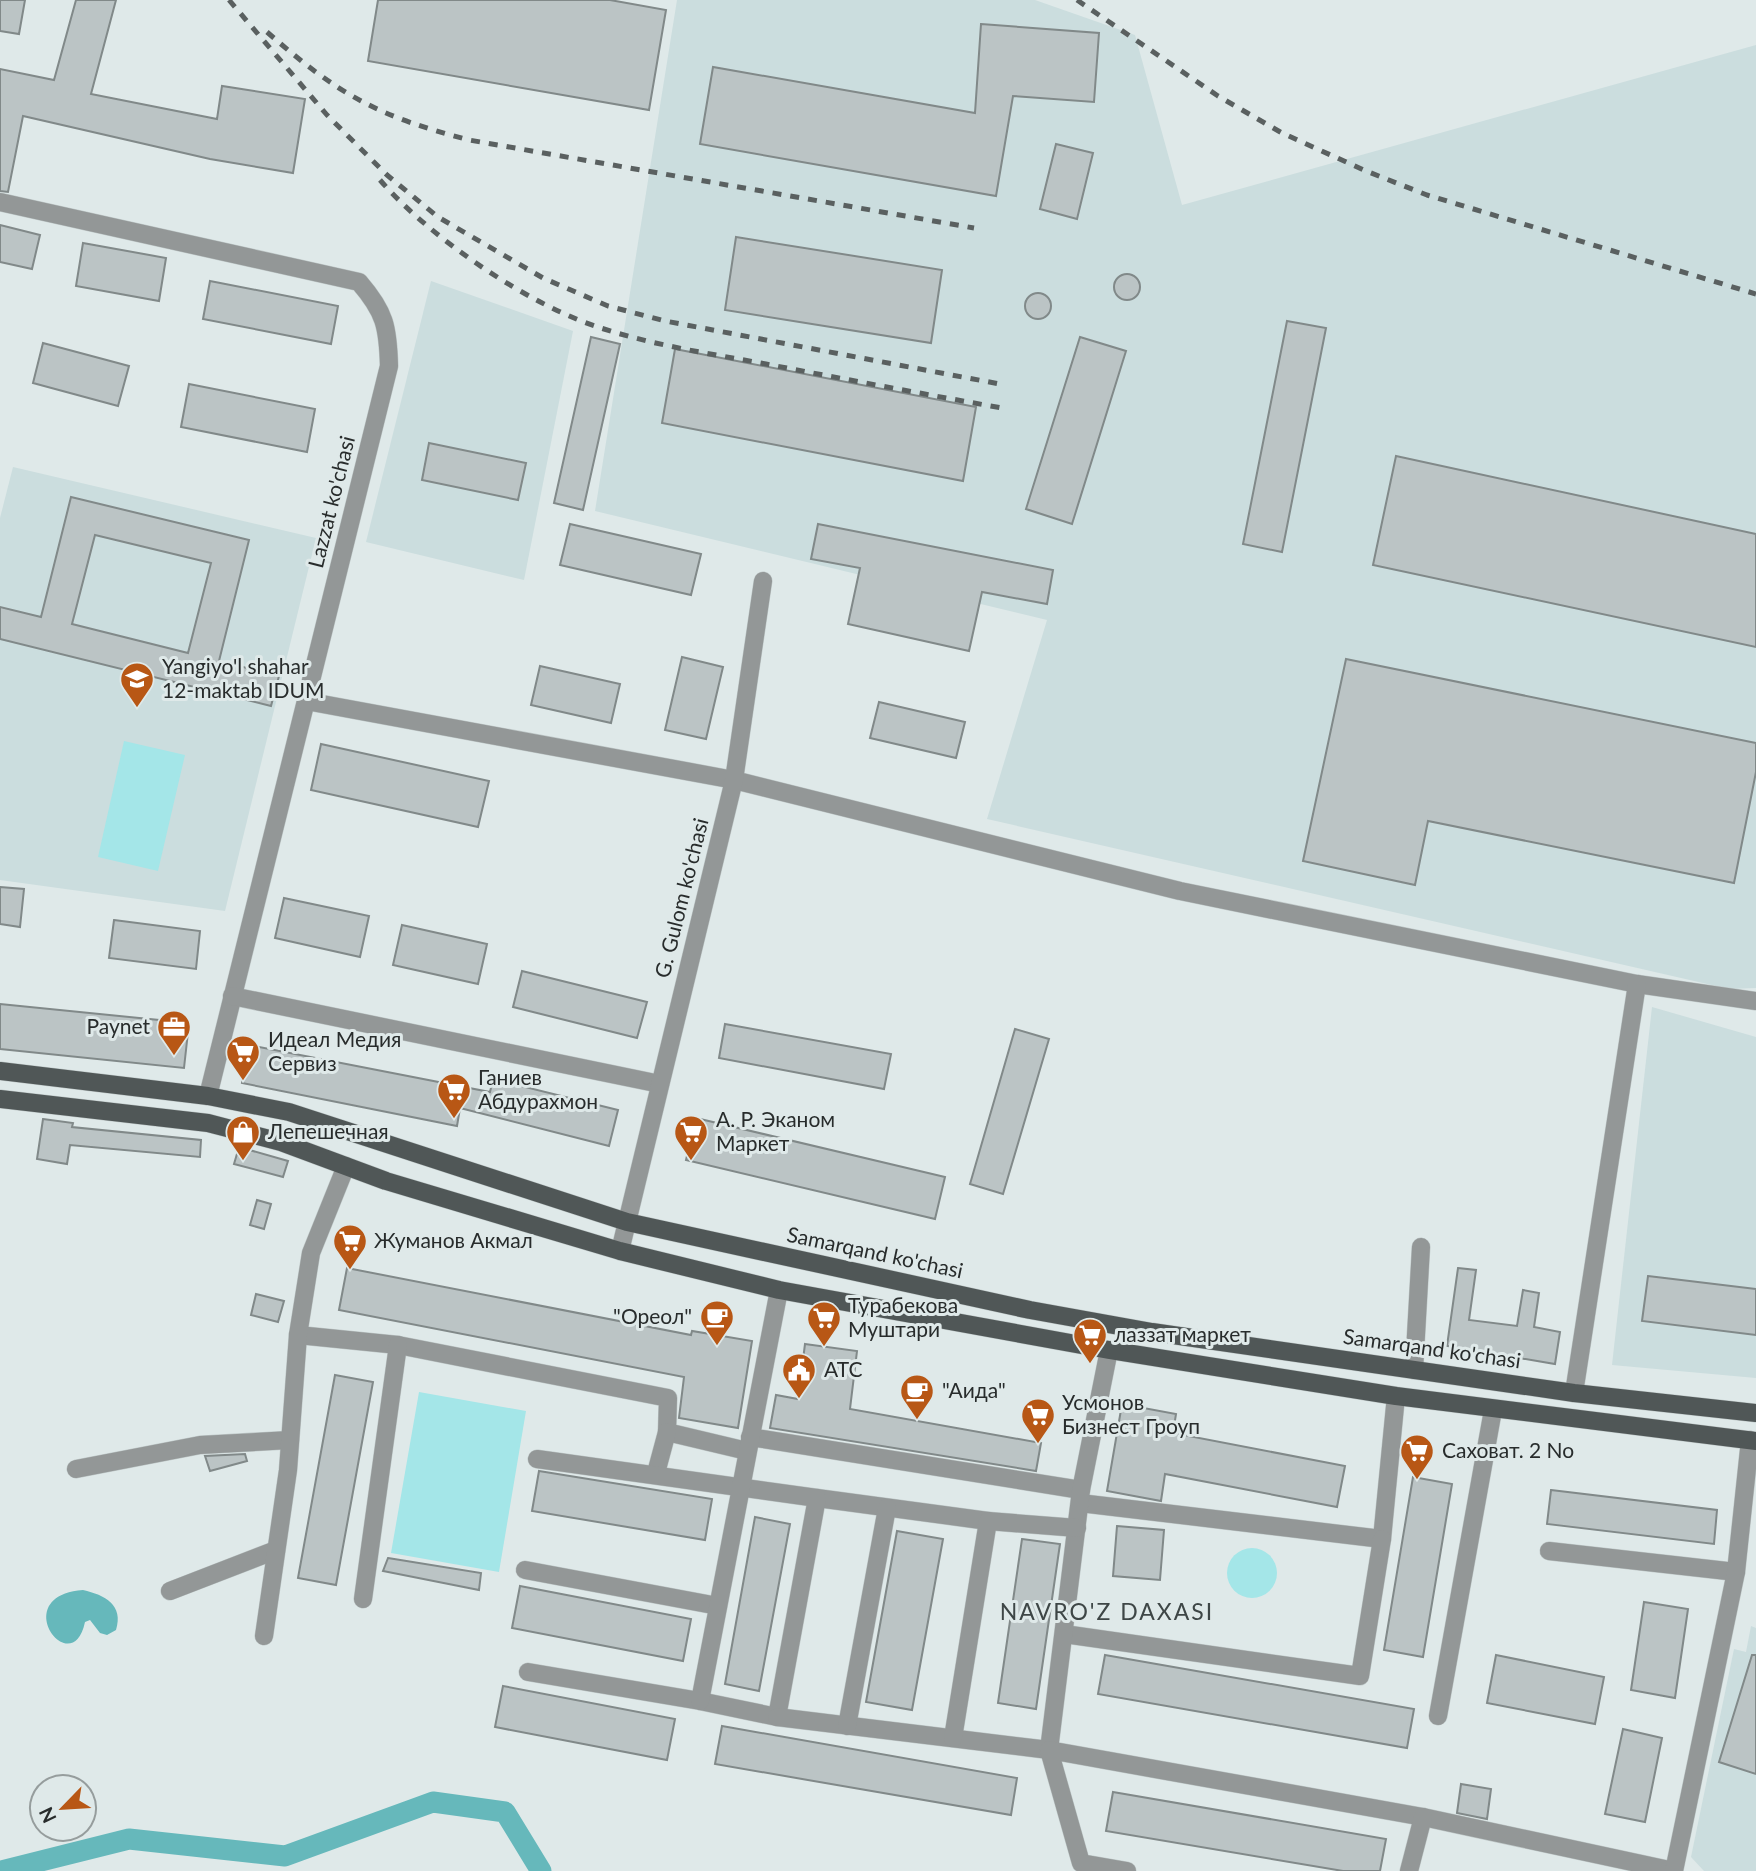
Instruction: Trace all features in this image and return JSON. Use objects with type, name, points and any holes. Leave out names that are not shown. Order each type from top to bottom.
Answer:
[{"type":"main road","name":"Samarqand ko'chasi","points":[[0,1071],[208,1096],[289,1112],[627,1222],[1030,1310],[1152,1332],[1574,1393],[1756,1413]]},
{"type":"main road","points":[[0,1099],[208,1123],[281,1142],[346,1166],[620,1251],[779,1290],[1108,1350],[1396,1396],[1753,1440]]},
{"type":"main road","points":[[1571,1419],[1574,1393]]},
{"type":"street","name":"Lazzat ko'chasi","points":[[0,202],[359,282],[378,304],[388,331],[389,366],[208,1096]]},
{"type":"street","name":"G. Gulom ko'chasi","points":[[620,1251],[733,780],[763,582]]},
{"type":"street","points":[[306,701],[733,780],[1180,891],[1637,984],[1756,1001]]},
{"type":"street","points":[[1574,1393],[1637,984]]},
{"type":"street","points":[[232,996],[660,1084]]},
{"type":"street","points":[[264,1636],[290,1440],[298,1335],[311,1253],[346,1166]]},
{"type":"street","points":[[1414,1370],[1421,1247]]},
{"type":"street","points":[[701,1701],[739,1487],[779,1290]]},
{"type":"street","points":[[298,1335],[398,1345],[668,1398],[667,1432],[656,1473]]},
{"type":"street","points":[[363,1599],[398,1345]]},
{"type":"street","points":[[1108,1350],[1081,1497],[1049,1750],[1081,1863],[1127,1871]]},
{"type":"street","points":[[1064,1634],[1360,1676],[1382,1539],[1396,1396]]},
{"type":"street","points":[[1438,1716],[1493,1410]]},
{"type":"street","points":[[667,1432],[1081,1497],[1382,1539]]},
{"type":"street","points":[[76,1469],[200,1445],[290,1440]]},
{"type":"street","points":[[528,1672],[701,1701],[777,1717],[1049,1750],[1423,1817],[1674,1871],[1736,1572],[1753,1440]]},
{"type":"street","points":[[537,1458],[887,1508],[988,1521],[1077,1528]]},
{"type":"street","points":[[777,1717],[817,1498]]},
{"type":"street","points":[[847,1726],[887,1508]]},
{"type":"street","points":[[953,1738],[988,1521]]},
{"type":"street","points":[[170,1591],[276,1550]]},
{"type":"street","points":[[1549,1551],[1736,1572]]},
{"type":"street","points":[[525,1570],[718,1605]]},
{"type":"street","points":[[1409,1871],[1423,1817]]},
{"type":"shaded area","points":[[677,0],[1035,0],[1135,35],[1182,205],[1756,45],[1756,988],[1729,989],[987,819],[1047,620],[595,511]]},
{"type":"shaded area","points":[[431,281],[573,331],[524,580],[366,542]]},
{"type":"shaded area","name":"Yangiyo'l shahar 12-maktab IDUM","points":[[13,467],[316,538],[225,911],[0,880],[0,518]]},
{"type":"shaded area","points":[[124,741],[185,755],[158,871],[98,857]]},
{"type":"shaded area","points":[[1652,1007],[1756,1037],[1756,1378],[1612,1365]]},
{"type":"shaded area","points":[[419,1392],[526,1411],[499,1572],[391,1553]]},
{"type":"shaded area","points":[[1252,1548],[1270,1555],[1277,1573],[1270,1591],[1252,1598],[1234,1591],[1227,1573],[1234,1555]]},
{"type":"shaded area","points":[[83,1590],[111,1602],[117,1614],[116,1630],[107,1635],[100,1633],[90,1620],[85,1622],[78,1638],[68,1644],[58,1640],[50,1631],[46,1619],[49,1606],[60,1596]]},
{"type":"shaded area","points":[[1751,1626],[1756,1628],[1756,1871],[1704,1871],[1691,1857],[1734,1649],[1746,1652]]},
{"type":"building","points":[[0,0],[25,0],[19,34],[0,31]]},
{"type":"building","points":[[76,0],[116,0],[91,94],[217,119],[222,86],[305,99],[293,173],[210,159],[23,116],[8,192],[0,191],[0,69],[54,80]]},
{"type":"building","points":[[378,0],[610,0],[666,10],[649,110],[368,61]]},
{"type":"building","points":[[981,24],[1099,33],[1094,102],[1013,96],[996,196],[700,144],[713,67],[975,113]]},
{"type":"building","points":[[1056,144],[1093,153],[1077,219],[1040,209]]},
{"type":"building","points":[[0,225],[40,235],[32,269],[0,262]]},
{"type":"building","points":[[736,237],[942,270],[931,343],[725,310]]},
{"type":"building","points":[[83,243],[166,258],[159,301],[76,286]]},
{"type":"building","points":[[1127,274],[1136,278],[1140,287],[1136,296],[1127,300],[1118,296],[1114,287],[1118,278]]},
{"type":"building","points":[[210,281],[338,306],[331,344],[203,319]]},
{"type":"building","points":[[1038,293],[1047,297],[1051,306],[1047,315],[1038,319],[1029,315],[1025,306],[1029,297]]},
{"type":"building","points":[[1287,321],[1326,328],[1282,552],[1243,544]]},
{"type":"building","points":[[591,337],[620,344],[583,510],[554,503]]},
{"type":"building","points":[[1080,337],[1126,351],[1072,524],[1026,509]]},
{"type":"building","points":[[43,343],[129,366],[118,406],[33,383]]},
{"type":"building","points":[[675,349],[976,407],[963,481],[662,423]]},
{"type":"building","points":[[189,384],[315,409],[307,452],[181,427]]},
{"type":"building","points":[[429,443],[526,463],[518,500],[422,480]]},
{"type":"building","points":[[1396,456],[1756,534],[1756,647],[1373,565]]},
{"type":"building","points":[[71,497],[249,540],[219,661],[279,676],[271,706],[0,639],[0,607],[41,617]],"holes":[[[95,535],[211,563],[188,653],[72,624]]]},
{"type":"building","points":[[570,524],[701,554],[691,595],[560,565]]},
{"type":"building","points":[[818,524],[1053,570],[1047,604],[982,592],[969,651],[848,624],[860,568],[811,559]]},
{"type":"building","points":[[682,657],[723,667],[706,739],[665,730]]},
{"type":"building","points":[[1346,659],[1756,743],[1756,772],[1734,883],[1428,821],[1415,885],[1303,861]]},
{"type":"building","points":[[540,666],[620,684],[611,723],[531,705]]},
{"type":"building","points":[[879,702],[965,722],[956,758],[870,738]]},
{"type":"building","points":[[321,744],[489,781],[478,827],[311,790]]},
{"type":"building","points":[[0,887],[24,889],[20,927],[0,924]]},
{"type":"building","points":[[284,898],[369,916],[360,957],[275,938]]},
{"type":"building","points":[[114,920],[200,931],[196,969],[109,958]]},
{"type":"building","points":[[402,925],[487,944],[478,984],[393,965]]},
{"type":"building","points":[[522,971],[647,1002],[637,1038],[513,1007]]},
{"type":"building","points":[[0,1004],[189,1023],[184,1068],[0,1049]]},
{"type":"building","points":[[725,1024],[891,1054],[884,1089],[719,1058]]},
{"type":"building","points":[[1015,1029],[1049,1039],[1003,1194],[970,1184]]},
{"type":"building","points":[[249,1045],[490,1092],[493,1079],[618,1110],[609,1146],[460,1108],[457,1126],[242,1083]]},
{"type":"building","points":[[696,1118],[945,1177],[935,1219],[686,1160]]},
{"type":"building","points":[[43,1119],[73,1123],[72,1127],[201,1140],[200,1157],[70,1145],[67,1164],[37,1159]]},
{"type":"building","points":[[239,1147],[288,1161],[283,1177],[234,1164]]},
{"type":"building","points":[[257,1200],[271,1204],[264,1229],[250,1225]]},
{"type":"building","points":[[347,1268],[691,1335],[692,1331],[752,1341],[738,1428],[679,1418],[684,1377],[339,1310]]},
{"type":"building","points":[[1458,1268],[1476,1270],[1469,1320],[1517,1326],[1523,1290],[1539,1293],[1534,1327],[1560,1332],[1555,1364],[1447,1346]]},
{"type":"building","points":[[1648,1276],[1756,1289],[1756,1335],[1642,1321]]},
{"type":"building","points":[[256,1294],[284,1301],[278,1322],[251,1315]]},
{"type":"building","points":[[805,1344],[857,1351],[850,1409],[1041,1443],[1036,1471],[770,1428],[776,1395],[798,1399]]},
{"type":"building","points":[[335,1375],[373,1382],[336,1585],[298,1578]]},
{"type":"building","points":[[1122,1404],[1176,1414],[1173,1433],[1345,1466],[1337,1507],[1165,1474],[1161,1501],[1107,1491]]},
{"type":"building","points":[[245,1454],[247,1461],[210,1471],[205,1456]]},
{"type":"building","points":[[539,1471],[712,1499],[705,1540],[532,1511]]},
{"type":"building","points":[[1413,1477],[1452,1484],[1423,1657],[1384,1650]]},
{"type":"building","points":[[1551,1490],[1717,1510],[1714,1544],[1547,1524]]},
{"type":"building","points":[[755,1517],[790,1524],[759,1691],[725,1684]]},
{"type":"building","points":[[1117,1526],[1164,1530],[1160,1580],[1113,1576]]},
{"type":"building","points":[[897,1531],[943,1539],[912,1710],[866,1702]]},
{"type":"building","points":[[1022,1539],[1060,1544],[1036,1709],[998,1703]]},
{"type":"building","points":[[388,1558],[481,1573],[479,1590],[383,1571]]},
{"type":"building","points":[[520,1586],[691,1619],[683,1661],[512,1628]]},
{"type":"building","points":[[1644,1602],[1688,1609],[1675,1698],[1631,1690]]},
{"type":"building","points":[[1105,1655],[1414,1709],[1407,1748],[1098,1694]]},
{"type":"building","points":[[1496,1655],[1604,1677],[1595,1724],[1487,1703]]},
{"type":"building","points":[[1752,1655],[1756,1655],[1756,1774],[1719,1762]]},
{"type":"building","points":[[503,1686],[675,1719],[667,1760],[495,1727]]},
{"type":"building","points":[[722,1726],[1017,1778],[1011,1815],[715,1764]]},
{"type":"building","points":[[1623,1729],[1662,1738],[1645,1822],[1605,1814]]},
{"type":"building","points":[[1461,1784],[1491,1789],[1487,1819],[1457,1813]]},
{"type":"building","points":[[1113,1792],[1386,1839],[1380,1871],[1343,1871],[1106,1831]]},
{"type":"waterway","points":[[1,1871],[129,1839],[285,1856],[433,1802],[505,1812],[541,1871]]},
{"type":"railway","points":[[229,0],[327,115],[387,175],[438,217],[543,278],[608,306],[665,321],[1005,385]]},
{"type":"railway","points":[[1077,0],[1218,96],[1282,133],[1366,171],[1427,195],[1756,294]]},
{"type":"railway","points":[[267,32],[316,72],[360,101],[409,122],[469,140],[974,228]]},
{"type":"railway","points":[[380,180],[426,225],[483,268],[545,305],[575,319],[664,345],[1002,408]]},
{"type":"place","name":"Yangiyo'l shahar 12-maktab IDUM","points":[[137,709]]},
{"type":"place","name":"Paynet","points":[[174,1057]]},
{"type":"place","name":"Идеал Медия Сервиз","points":[[243,1082]]},
{"type":"place","name":"Ганиев Абдурахмон","points":[[454,1120]]},
{"type":"place","name":"Лепешечная","points":[[243,1162]]},
{"type":"place","name":"А. Р. Эканом Маркет","points":[[691,1162]]},
{"type":"place","name":"Жуманов Акмал","points":[[350,1271]]},
{"type":"place","name":"\"Ореол\"","points":[[717,1347]]},
{"type":"place","name":"Турабекова Муштари","points":[[824,1348]]},
{"type":"place","name":"лаззат маркет","points":[[1090,1365]]},
{"type":"place","name":"АТС","points":[[799,1400]]},
{"type":"place","name":"\"Аида\"","points":[[917,1421]]},
{"type":"place","name":"Усмонов Бизнест Гроуп","points":[[1038,1445]]},
{"type":"place","name":"Саховат. 2 No","points":[[1417,1481]]},
{"type":"district","name":"NAVRO'Z DAXASI","points":[[1107,1612]]}]
